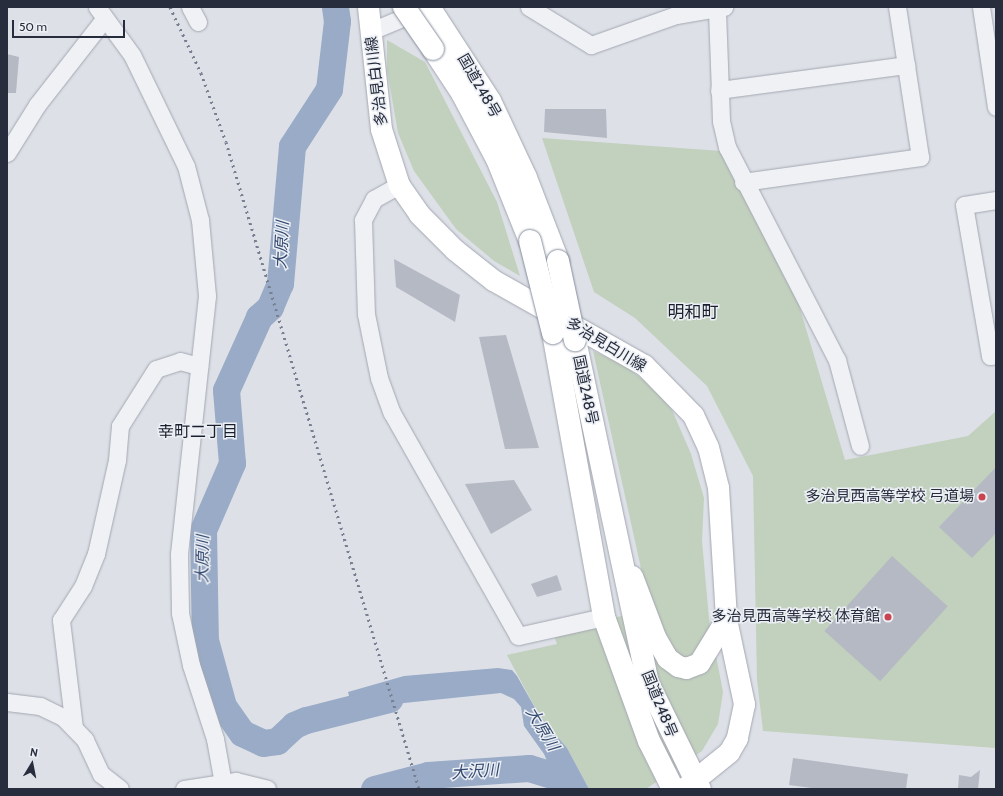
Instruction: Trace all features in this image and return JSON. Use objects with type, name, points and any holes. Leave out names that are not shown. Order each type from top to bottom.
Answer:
[{"type":"highway","name":"国道248号","points":[[404,7],[462,92],[497,159],[530,241],[553,333],[604,617],[649,741],[673,789]]},
{"type":"highway","name":"国道248号","points":[[428,7],[450,36],[490,101],[526,178],[558,261],[613,527],[648,683],[693,787]]},
{"type":"main road","name":"多治見白川線","points":[[368,7],[376,103],[399,186],[429,224],[493,280],[644,366],[693,415],[708,447],[718,487],[726,619],[744,704],[743,720],[729,752],[693,787]]},
{"type":"main road","points":[[613,527],[655,637],[667,658],[686,668],[699,663],[726,619]]},
{"type":"street","points":[[190,7],[198,22]]},
{"type":"street","points":[[371,31],[428,7]]},
{"type":"street","points":[[528,7],[591,45],[676,15],[721,9],[719,90],[727,147],[743,182],[836,360],[860,446]]},
{"type":"street","points":[[743,182],[920,157],[897,7]]},
{"type":"street","points":[[981,7],[996,107]]},
{"type":"street","points":[[7,153],[36,106],[101,12],[132,55],[186,166],[200,220],[207,270],[199,366],[178,554],[180,612],[224,787]]},
{"type":"street","points":[[719,90],[906,65]]},
{"type":"street","points":[[399,186],[374,199],[363,220],[366,314],[376,365],[392,412],[518,636],[604,617]]},
{"type":"street","points":[[996,200],[964,205],[990,356],[996,355]]},
{"type":"street","points":[[74,728],[61,620],[83,586],[96,554],[117,460],[120,426],[156,369],[174,362],[199,366]]},
{"type":"street","points":[[7,702],[40,706],[63,717],[85,740],[101,774],[120,789]]},
{"type":"street","points":[[184,789],[224,787],[236,782],[267,789]]},
{"type":"green space","points":[[387,40],[425,62],[497,202],[520,276],[494,261],[456,229],[414,171],[398,133],[387,70]]},
{"type":"green space","points":[[542,138],[721,151],[796,295],[845,460],[968,436],[996,411],[996,748],[763,731],[757,680],[753,476],[707,386],[635,318],[594,292]]},
{"type":"green space","points":[[593,351],[624,365],[650,385],[672,410],[691,454],[704,498],[702,541],[709,619],[723,692],[718,724],[702,751],[646,789],[589,789],[567,748],[539,715],[507,655],[557,644],[553,633],[650,609]]},
{"type":"water","points":[[498,668],[512,670],[517,676],[539,715],[567,748],[589,789],[559,789],[544,754],[524,726],[521,707],[514,699],[501,693],[404,703],[354,715],[348,692],[404,676]]},
{"type":"building","points":[[7,54],[19,57],[16,93],[7,93]]},
{"type":"building","points":[[545,109],[606,109],[607,138],[544,132]]},
{"type":"building","points":[[394,259],[460,295],[455,322],[396,287]]},
{"type":"building","points":[[506,335],[539,448],[505,449],[479,337]]},
{"type":"building","name":"多治見西高等学校 弓道場","points":[[996,467],[996,533],[972,558],[939,527]]},
{"type":"building","points":[[514,480],[532,510],[491,534],[465,484]]},
{"type":"building","name":"多治見西高等学校 体育館","points":[[892,556],[948,606],[880,681],[824,631]]},
{"type":"building","points":[[557,575],[562,590],[537,597],[531,584]]},
{"type":"building","points":[[793,758],[908,774],[906,789],[819,789],[789,785]]},
{"type":"building","points":[[980,770],[978,789],[958,789],[959,775],[971,777]]},
{"type":"waterway","name":"大原川","points":[[335,7],[337,21],[329,89],[292,146],[280,283],[270,307],[259,317],[226,390],[232,463],[203,530],[205,640],[223,706],[242,733],[263,743],[277,741],[294,725],[306,720],[389,699]]},
{"type":"waterway","name":"大沢川","points":[[374,789],[428,775],[529,768],[558,777],[572,789]]},
{"type":"railway","points":[[170,7],[201,73],[226,142],[419,789]]},
{"type":"place","name":"多治見西高等学校 弓道場","points":[[982,497]]},
{"type":"place","name":"多治見西高等学校 体育館","points":[[888,617]]},
{"type":"district","name":"明和町","points":[[693,313]]},
{"type":"district","name":"幸町二丁目","points":[[198,432]]}]
